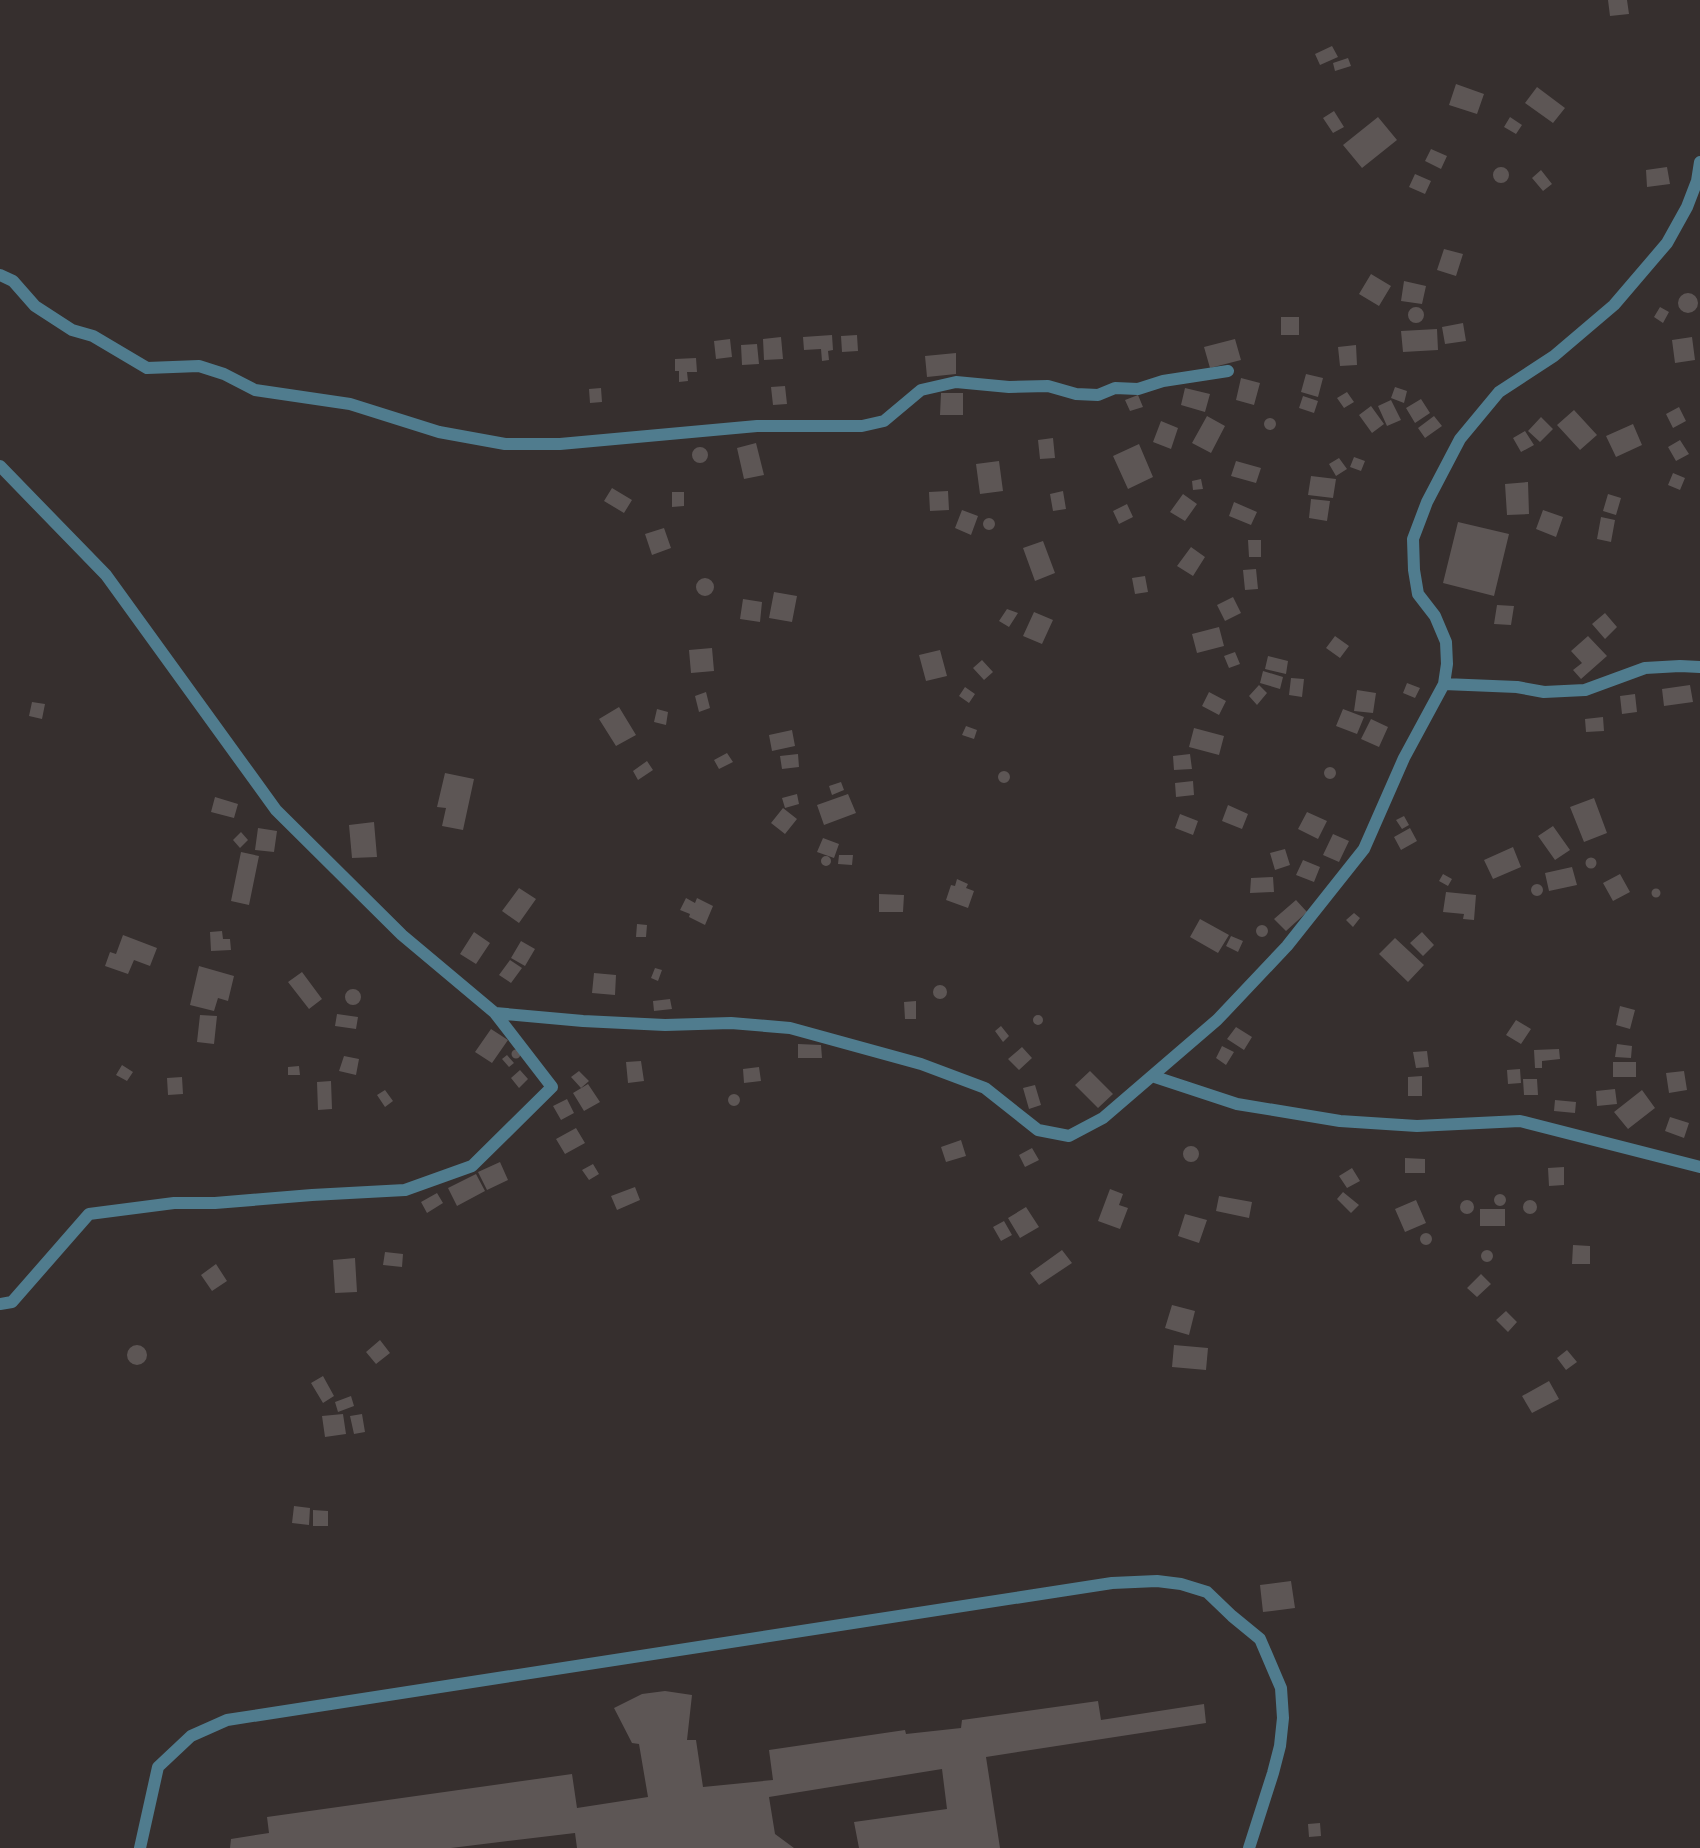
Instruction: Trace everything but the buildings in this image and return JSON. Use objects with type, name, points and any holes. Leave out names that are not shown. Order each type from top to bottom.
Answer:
[{"type":"street","points":[[495,1013],[583,1021],[665,1025],[731,1023],[790,1028],[921,1064],[985,1088],[1038,1130],[1069,1136],[1103,1118],[1217,1020],[1287,946],[1364,849],[1404,758],[1444,684],[1447,664],[1446,642],[1435,616],[1418,594],[1414,570],[1413,539],[1426,501],[1460,439],[1499,392],[1554,356],[1614,305],[1667,243],[1688,207],[1697,182],[1700,162]]},
{"type":"street","points":[[0,274],[13,280],[35,306],[72,330],[93,336],[147,368],[199,366],[224,374],[255,390],[350,404],[439,432],[505,444],[560,444],[757,426],[862,426],[884,421],[921,390],[956,382],[1009,387],[1048,386],[1076,394],[1098,395],[1115,388],[1138,389],[1163,381],[1228,370]]},
{"type":"street","points":[[0,466],[106,574],[276,810],[402,935],[495,1013],[552,1087],[471,1166],[405,1190],[215,1203],[174,1203],[89,1214],[12,1302],[0,1304]]},
{"type":"street","points":[[1444,684],[1517,687],[1544,692],[1585,690],[1645,668],[1700,667]]},
{"type":"street","points":[[1152,1076],[1237,1104],[1340,1121],[1417,1126],[1520,1121],[1700,1167]]},
{"type":"street","points":[[141,1848],[158,1767],[191,1736],[227,1720],[1112,1583],[1157,1581],[1181,1584],[1207,1592],[1260,1639],[1281,1688],[1283,1718],[1280,1746],[1249,1848]]}]
